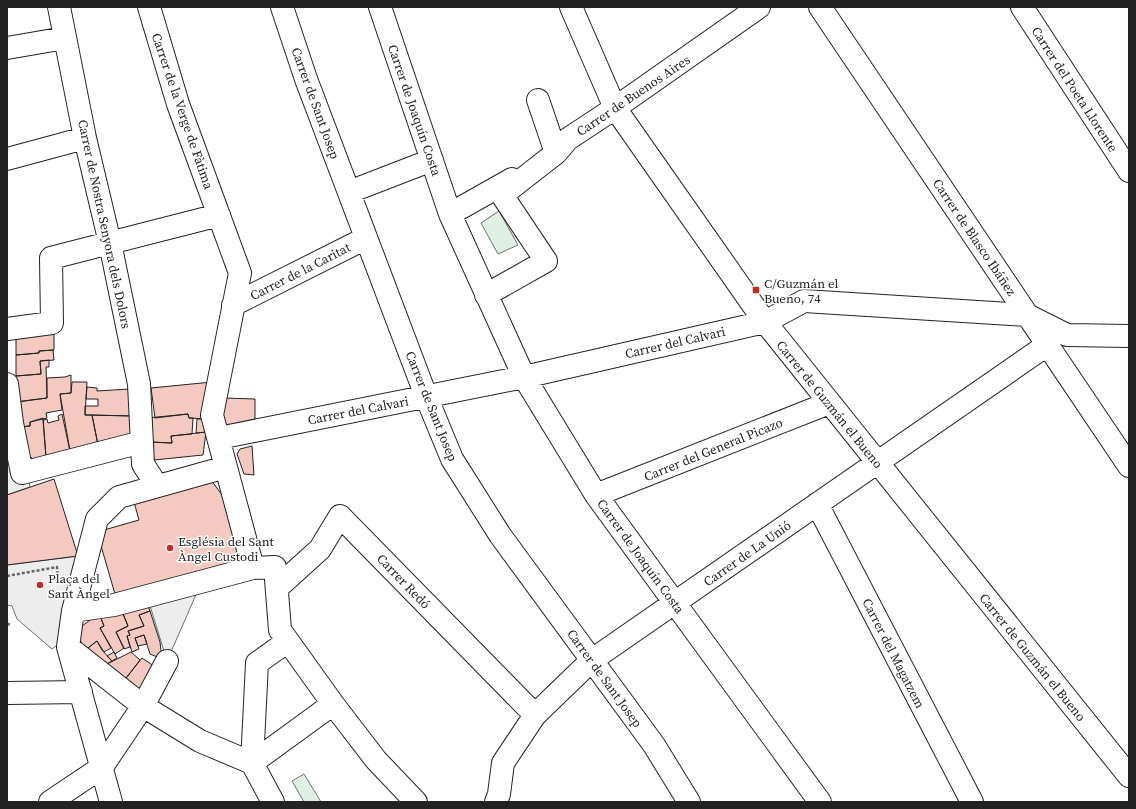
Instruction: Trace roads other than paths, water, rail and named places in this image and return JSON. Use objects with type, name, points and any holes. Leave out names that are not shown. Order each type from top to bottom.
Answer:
[{"type":"street","name":"Carrer de Nostra Senyora dels Dolors","points":[[59,7],[85,138],[110,243],[139,384],[143,464],[157,486]]},
{"type":"street","name":"Carrer de la Verge de Fàtima","points":[[149,7],[178,104],[240,272],[212,416],[253,568]]},
{"type":"street","name":"Carrer de Sant Josep","points":[[282,7],[306,79],[426,396],[456,465],[500,535],[654,746],[689,802]]},
{"type":"street","name":"Carrer de Joaquín Costa","points":[[380,7],[450,214],[524,377],[596,495],[820,802]]},
{"type":"street","name":"Carrer de Guzmán el Bueno","points":[[571,7],[615,108],[765,322],[1129,776]]},
{"type":"street","name":"Carrer de Buenos Aires","points":[[556,153],[568,139],[615,108],[759,7]]},
{"type":"street","name":"Carrer de Blasco Ibáñez","points":[[820,7],[1129,466]]},
{"type":"street","name":"Carrer del Poeta Llorente","points":[[1022,7],[1126,161]]},
{"type":"street","points":[[7,48],[65,38]]},
{"type":"street","points":[[538,100],[556,153]]},
{"type":"street","points":[[7,159],[85,138]]},
{"type":"street","points":[[450,214],[556,153]]},
{"type":"street","points":[[486,294],[546,261],[502,196],[556,153]]},
{"type":"street","points":[[349,192],[432,160]]},
{"type":"street","points":[[7,329],[52,323],[51,258],[219,215]]},
{"type":"street","name":"Carrer de la Caritat","points":[[233,305],[366,238]]},
{"type":"street","name":"Carrer del Calvari","points":[[219,438],[524,377],[765,322],[804,301],[1027,315],[1067,335],[1129,336]]},
{"type":"street","name":"Carrer de La Unió","points":[[496,802],[499,794],[503,763],[535,715],[592,660],[1047,345]]},
{"type":"street","points":[[7,384],[11,422],[22,473],[142,442]]},
{"type":"street","name":"Carrer del General Picazo","points":[[596,495],[830,403]]},
{"type":"street","points":[[112,802],[68,647],[73,611],[88,559],[97,519],[119,497],[226,467]]},
{"type":"street","name":"Carrer del Magatzem","points":[[817,504],[972,802]]},
{"type":"street","name":"Carrer Redó","points":[[277,588],[320,548],[340,516],[535,715]]},
{"type":"street","points":[[73,611],[114,606],[253,568],[276,567],[280,630],[332,704],[376,760],[416,802]]},
{"type":"street","points":[[273,802],[252,763],[257,663],[288,641]]},
{"type":"street","points":[[68,647],[143,706],[200,741],[252,763]]},
{"type":"street","points":[[50,802],[102,767],[143,706],[167,661]]},
{"type":"street","points":[[7,693],[81,692]]},
{"type":"street","points":[[252,763],[332,704]]},
{"type":"place","name":"C/Guzmán el Bueno, 74","points":[[756,290]]},
{"type":"place","name":"Església del Sant Àngel Custodi","points":[[170,548]]},
{"type":"place","name":"Plaça del Sant Àngel","points":[[40,585]]}]
